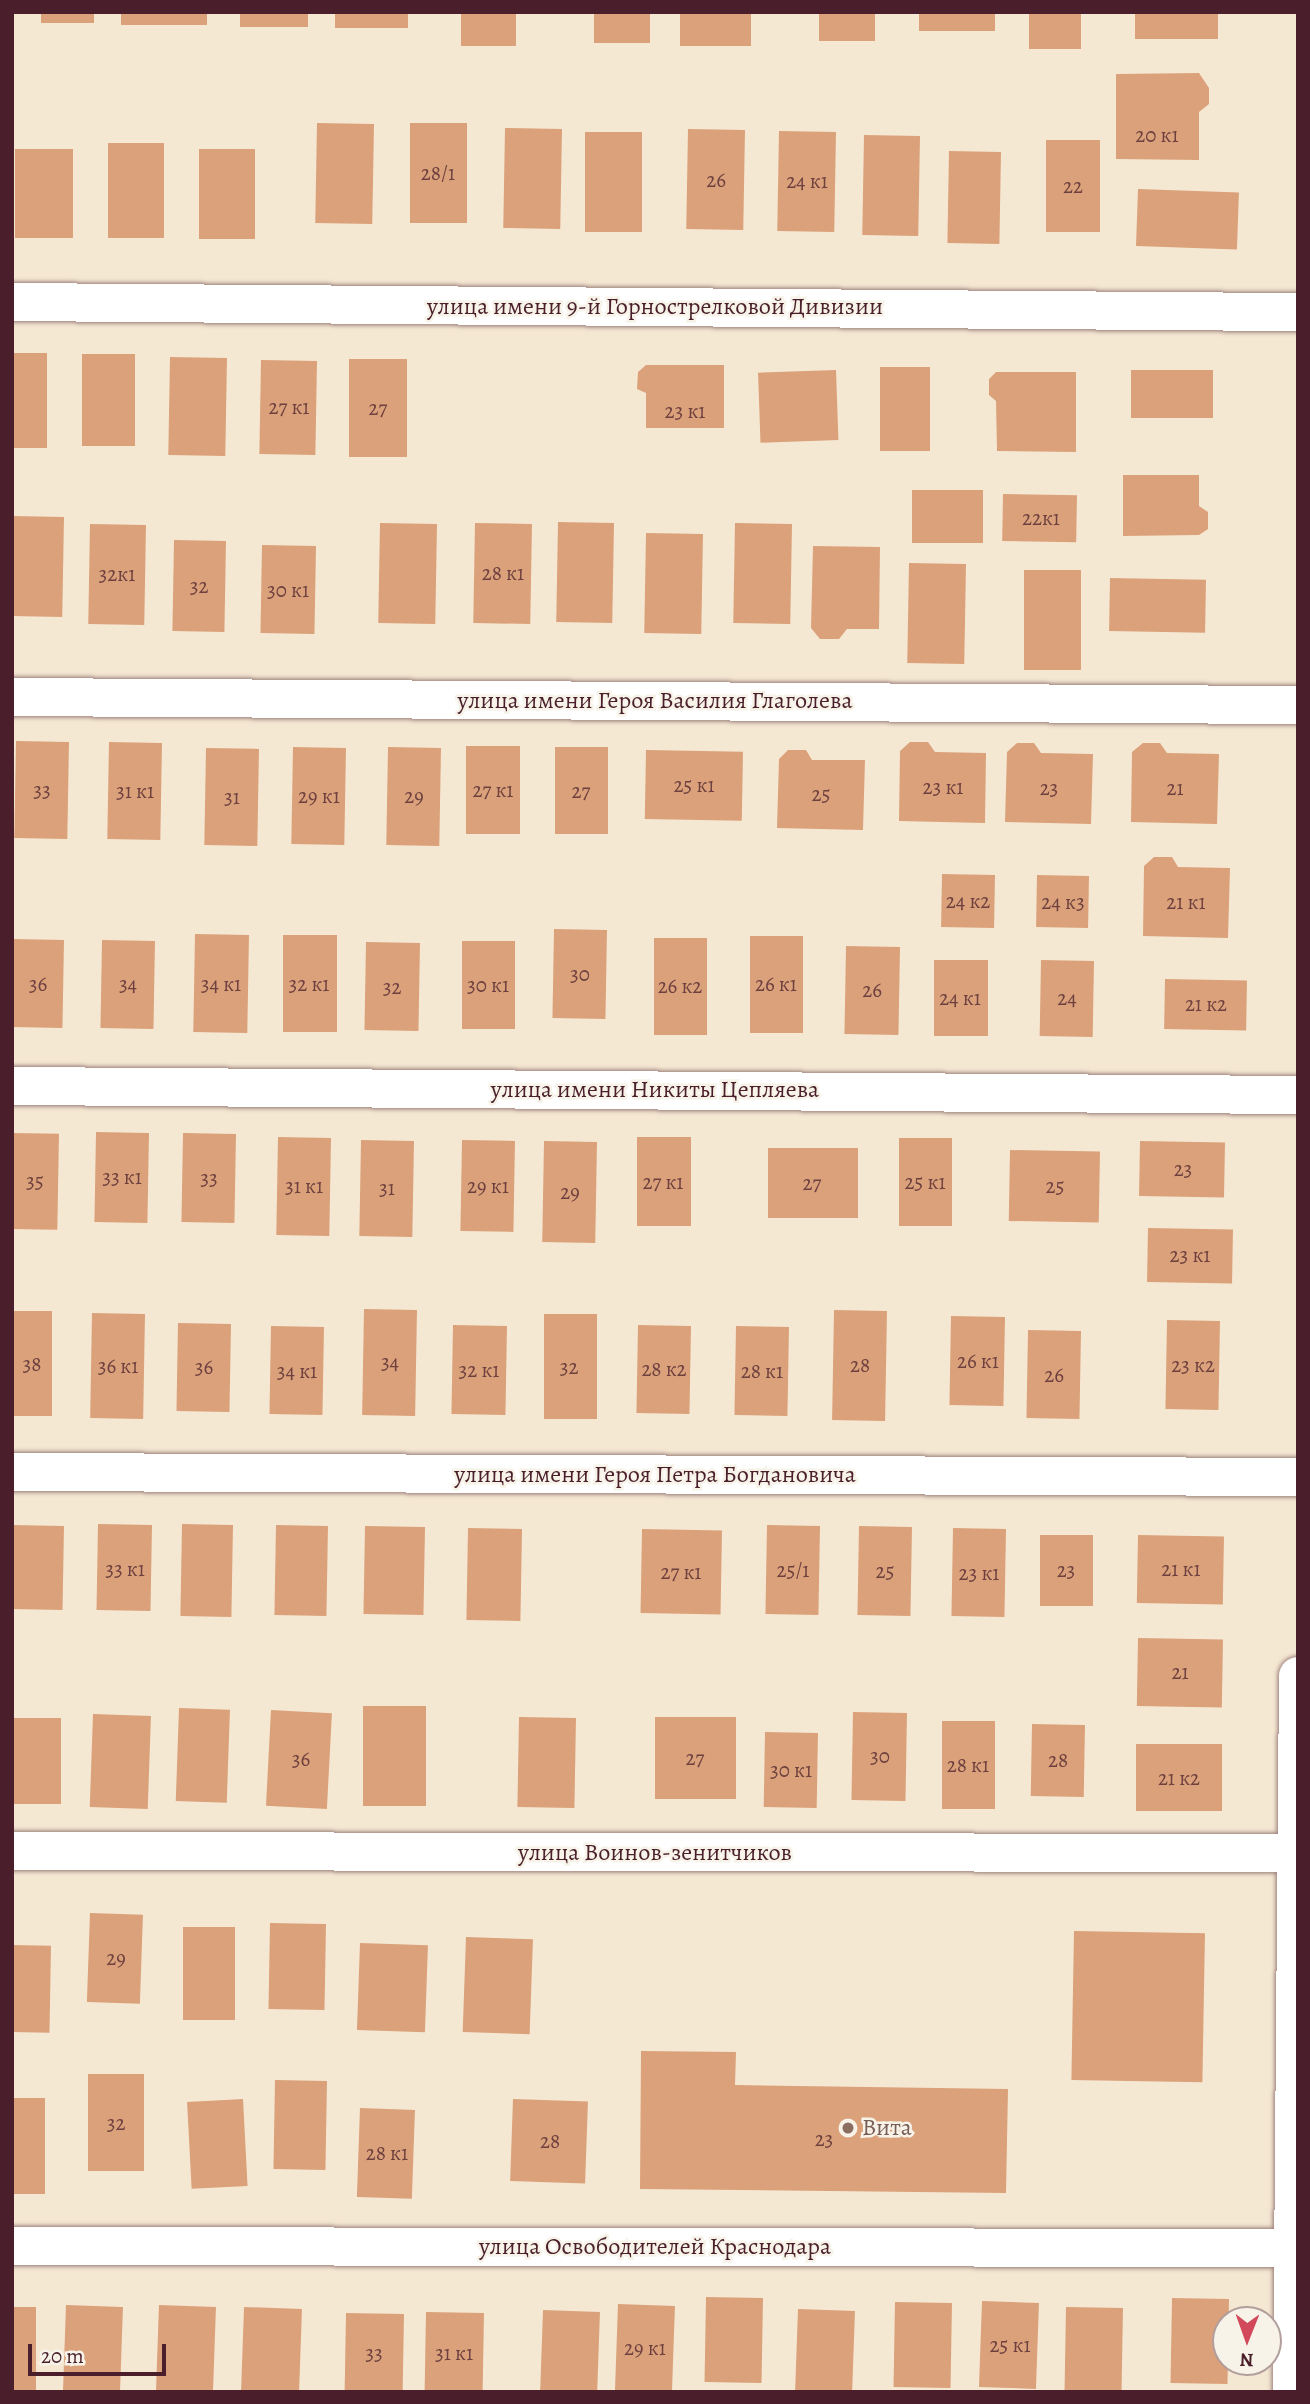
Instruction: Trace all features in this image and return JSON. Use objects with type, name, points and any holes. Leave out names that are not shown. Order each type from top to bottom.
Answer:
[{"type":"street","name":"улица имени 9-й Горнострелковой Дивизии","points":[[12,302],[1298,312]]},
{"type":"street","name":"улица имени Героя Василия Глаголева","points":[[12,697],[1298,705]]},
{"type":"street","name":"улица имени Никиты Цепляева","points":[[12,1086],[1298,1095]]},
{"type":"street","name":"улица имени Героя Петра Богдановича","points":[[12,1472],[1298,1477]]},
{"type":"street","points":[[1292,2392],[1296,2248],[1298,1676]]},
{"type":"street","name":"улица Воинов-зенитчиков","points":[[12,1851],[1297,1853]]},
{"type":"street","name":"улица Освободителей Краснодара","points":[[12,2246],[1296,2248]]},
{"type":"building","points":[[41,12],[94,12],[94,23],[41,23]]},
{"type":"building","points":[[121,12],[207,12],[207,25],[121,25]]},
{"type":"building","points":[[240,12],[308,12],[308,27],[240,27]]},
{"type":"building","points":[[335,12],[408,12],[408,28],[335,28]]},
{"type":"building","points":[[461,12],[516,12],[516,46],[461,46]]},
{"type":"building","points":[[594,12],[650,12],[650,43],[594,43]]},
{"type":"building","points":[[680,12],[751,12],[751,46],[680,46]]},
{"type":"building","points":[[819,12],[875,12],[875,41],[819,41]]},
{"type":"building","points":[[919,12],[995,12],[995,31],[919,31]]},
{"type":"building","points":[[1029,12],[1081,12],[1081,49],[1029,49]]},
{"type":"building","points":[[1135,12],[1218,12],[1218,39],[1135,39]]},
{"type":"building","points":[[1199,73],[1209,88],[1209,104],[1199,112],[1199,160],[1116,159],[1116,74]]},
{"type":"building","points":[[317,123],[374,124],[372,224],[315,223]]},
{"type":"building","points":[[410,123],[467,123],[467,223],[410,223]]},
{"type":"building","points":[[505,128],[562,129],[560,229],[503,228]]},
{"type":"building","points":[[688,129],[745,130],[743,230],[686,229]]},
{"type":"building","points":[[779,131],[836,132],[834,232],[777,231]]},
{"type":"building","points":[[585,132],[642,132],[642,232],[585,232]]},
{"type":"building","points":[[864,135],[920,136],[918,236],[862,235]]},
{"type":"building","points":[[1046,140],[1100,140],[1100,232],[1046,232]]},
{"type":"building","points":[[108,143],[164,143],[164,238],[108,238]]},
{"type":"building","points":[[15,149],[73,149],[73,238],[15,238]]},
{"type":"building","points":[[199,149],[255,149],[255,239],[199,239]]},
{"type":"building","points":[[949,151],[1001,152],[999,244],[947,243]]},
{"type":"building","points":[[1138,189],[1239,193],[1237,249],[1136,246]]},
{"type":"building","points":[[12,353],[47,353],[47,448],[12,448]]},
{"type":"building","points":[[82,354],[135,354],[135,446],[82,446]]},
{"type":"building","points":[[170,357],[227,358],[225,456],[168,455]]},
{"type":"building","points":[[349,359],[407,359],[407,457],[349,457]]},
{"type":"building","points":[[261,360],[317,361],[315,455],[259,454]]},
{"type":"building","points":[[646,365],[724,365],[724,428],[646,428],[646,393],[637,389],[638,372]]},
{"type":"building","points":[[880,367],[930,367],[930,451],[880,451]]},
{"type":"building","points":[[836,370],[838,440],[760,443],[758,373]]},
{"type":"building","points":[[1131,370],[1213,370],[1213,418],[1131,418]]},
{"type":"building","points":[[996,372],[1076,372],[1076,452],[997,451],[996,401],[989,395],[989,379]]},
{"type":"building","points":[[1123,475],[1199,475],[1199,506],[1208,512],[1208,529],[1199,535],[1123,536]]},
{"type":"building","points":[[912,490],[983,490],[983,543],[912,543]]},
{"type":"building","points":[[1003,494],[1077,495],[1076,542],[1002,541]]},
{"type":"building","points":[[12,516],[64,517],[62,617],[12,616]]},
{"type":"building","points":[[558,522],[614,523],[612,623],[556,622]]},
{"type":"building","points":[[380,523],[437,524],[435,624],[378,623]]},
{"type":"building","points":[[475,523],[532,524],[530,624],[473,623]]},
{"type":"building","points":[[735,523],[792,524],[790,624],[733,623]]},
{"type":"building","points":[[90,524],[146,525],[144,625],[88,624]]},
{"type":"building","points":[[646,533],[703,534],[701,634],[644,633]]},
{"type":"building","points":[[174,540],[226,541],[224,632],[172,631]]},
{"type":"building","points":[[262,545],[316,546],[314,634],[260,633]]},
{"type":"building","points":[[813,546],[880,547],[879,629],[847,629],[839,639],[820,639],[811,628]]},
{"type":"building","points":[[909,563],[966,564],[964,664],[907,663]]},
{"type":"building","points":[[1024,570],[1081,570],[1081,670],[1024,670]]},
{"type":"building","points":[[1110,578],[1206,580],[1205,633],[1109,631]]},
{"type":"building","points":[[16,741],[69,742],[67,839],[14,838]]},
{"type":"building","points":[[109,742],[162,743],[160,840],[107,839]]},
{"type":"building","points":[[910,742],[928,742],[935,752],[986,753],[985,823],[899,821],[900,751]]},
{"type":"building","points":[[1017,743],[1034,743],[1041,753],[1093,754],[1091,824],[1005,822],[1007,752]]},
{"type":"building","points":[[1143,743],[1160,743],[1167,753],[1219,754],[1217,824],[1131,822],[1132,752]]},
{"type":"building","points":[[466,746],[520,746],[520,834],[466,834]]},
{"type":"building","points":[[293,747],[346,748],[344,845],[291,844]]},
{"type":"building","points":[[388,747],[441,748],[439,846],[386,845]]},
{"type":"building","points":[[555,747],[608,747],[608,834],[555,834]]},
{"type":"building","points":[[206,748],[259,749],[257,846],[204,845]]},
{"type":"building","points":[[646,750],[743,752],[742,821],[645,819]]},
{"type":"building","points":[[788,750],[806,750],[812,760],[865,760],[863,830],[777,828],[779,759]]},
{"type":"building","points":[[1154,857],[1172,857],[1178,867],[1230,868],[1228,938],[1143,936],[1144,866]]},
{"type":"building","points":[[942,874],[995,875],[994,928],[941,927]]},
{"type":"building","points":[[1037,875],[1089,876],[1088,928],[1036,927]]},
{"type":"building","points":[[554,929],[607,930],[605,1019],[552,1018]]},
{"type":"building","points":[[195,934],[249,935],[247,1033],[193,1032]]},
{"type":"building","points":[[283,935],[337,935],[337,1032],[283,1032]]},
{"type":"building","points":[[750,936],[803,936],[803,1033],[750,1033]]},
{"type":"building","points":[[654,938],[707,938],[707,1035],[654,1035]]},
{"type":"building","points":[[12,939],[64,940],[62,1028],[12,1027]]},
{"type":"building","points":[[102,940],[155,941],[153,1029],[100,1028]]},
{"type":"building","points":[[462,941],[515,941],[515,1029],[462,1029]]},
{"type":"building","points":[[366,942],[420,943],[418,1031],[364,1030]]},
{"type":"building","points":[[846,946],[900,947],[898,1035],[844,1034]]},
{"type":"building","points":[[934,960],[988,960],[988,1036],[934,1036]]},
{"type":"building","points":[[1041,960],[1094,961],[1093,1037],[1040,1036]]},
{"type":"building","points":[[1165,979],[1247,980],[1246,1030],[1164,1029]]},
{"type":"building","points":[[96,1132],[149,1133],[147,1223],[94,1222]]},
{"type":"building","points":[[12,1133],[59,1134],[57,1230],[12,1229]]},
{"type":"building","points":[[183,1133],[236,1134],[234,1223],[181,1222]]},
{"type":"building","points":[[278,1137],[331,1138],[329,1236],[276,1235]]},
{"type":"building","points":[[637,1137],[691,1137],[691,1226],[637,1226]]},
{"type":"building","points":[[899,1138],[952,1138],[952,1226],[899,1226]]},
{"type":"building","points":[[361,1140],[414,1141],[412,1237],[359,1236]]},
{"type":"building","points":[[462,1140],[515,1141],[513,1232],[460,1231]]},
{"type":"building","points":[[544,1141],[597,1142],[595,1243],[542,1242]]},
{"type":"building","points":[[1140,1141],[1225,1142],[1224,1197],[1139,1196]]},
{"type":"building","points":[[768,1148],[858,1148],[858,1218],[768,1218]]},
{"type":"building","points":[[1010,1150],[1100,1152],[1099,1223],[1009,1221]]},
{"type":"building","points":[[1148,1228],[1233,1229],[1232,1283],[1147,1282]]},
{"type":"building","points":[[364,1309],[417,1310],[415,1416],[362,1415]]},
{"type":"building","points":[[834,1310],[887,1311],[885,1421],[832,1420]]},
{"type":"building","points":[[12,1311],[52,1311],[52,1416],[12,1416]]},
{"type":"building","points":[[92,1313],[145,1314],[143,1419],[90,1418]]},
{"type":"building","points":[[544,1314],[597,1314],[597,1419],[544,1419]]},
{"type":"building","points":[[951,1316],[1005,1317],[1003,1406],[949,1405]]},
{"type":"building","points":[[1167,1320],[1220,1321],[1218,1410],[1165,1409]]},
{"type":"building","points":[[178,1323],[231,1324],[229,1412],[176,1411]]},
{"type":"building","points":[[453,1325],[507,1326],[505,1415],[451,1414]]},
{"type":"building","points":[[638,1325],[691,1326],[689,1414],[636,1413]]},
{"type":"building","points":[[271,1326],[324,1327],[322,1415],[269,1414]]},
{"type":"building","points":[[736,1326],[789,1327],[787,1416],[734,1415]]},
{"type":"building","points":[[1028,1330],[1081,1331],[1079,1419],[1026,1418]]},
{"type":"building","points":[[98,1524],[152,1525],[150,1611],[97,1610]]},
{"type":"building","points":[[182,1524],[233,1525],[231,1617],[180,1616]]},
{"type":"building","points":[[12,1525],[64,1526],[63,1610],[12,1609]]},
{"type":"building","points":[[276,1525],[328,1526],[326,1616],[274,1615]]},
{"type":"building","points":[[767,1525],[820,1526],[818,1615],[765,1614]]},
{"type":"building","points":[[365,1526],[425,1527],[423,1615],[363,1614]]},
{"type":"building","points":[[859,1526],[912,1527],[910,1616],[857,1615]]},
{"type":"building","points":[[468,1528],[522,1529],[520,1621],[466,1620]]},
{"type":"building","points":[[953,1528],[1006,1529],[1004,1617],[951,1616]]},
{"type":"building","points":[[642,1529],[722,1530],[721,1614],[641,1613]]},
{"type":"building","points":[[1040,1535],[1093,1535],[1093,1606],[1040,1606]]},
{"type":"building","points":[[1138,1535],[1224,1537],[1223,1604],[1137,1603]]},
{"type":"building","points":[[1138,1638],[1223,1639],[1222,1707],[1137,1706]]},
{"type":"building","points":[[363,1706],[426,1706],[426,1806],[363,1806]]},
{"type":"building","points":[[179,1708],[230,1710],[227,1803],[176,1801]]},
{"type":"building","points":[[271,1710],[332,1713],[327,1809],[266,1806]]},
{"type":"building","points":[[853,1712],[907,1713],[905,1801],[851,1800]]},
{"type":"building","points":[[93,1714],[151,1716],[148,1809],[90,1807]]},
{"type":"building","points":[[519,1717],[576,1718],[574,1808],[517,1807]]},
{"type":"building","points":[[655,1717],[736,1717],[736,1799],[655,1799]]},
{"type":"building","points":[[12,1718],[61,1718],[61,1804],[12,1804]]},
{"type":"building","points":[[942,1721],[995,1721],[995,1809],[942,1809]]},
{"type":"building","points":[[1032,1724],[1085,1725],[1084,1797],[1031,1796]]},
{"type":"building","points":[[765,1732],[818,1733],[817,1808],[764,1807]]},
{"type":"building","points":[[1136,1744],[1222,1744],[1222,1811],[1136,1811]]},
{"type":"building","points":[[90,1913],[143,1915],[140,2004],[87,2002]]},
{"type":"building","points":[[270,1923],[326,1924],[324,2010],[268,2009]]},
{"type":"building","points":[[183,1927],[235,1927],[235,2020],[183,2020]]},
{"type":"building","points":[[1074,1931],[1205,1933],[1202,2082],[1071,2080]]},
{"type":"building","points":[[466,1937],[533,1939],[530,2034],[463,2032]]},
{"type":"building","points":[[360,1943],[428,1945],[425,2032],[357,2030]]},
{"type":"building","points":[[12,1945],[51,1946],[49,2033],[12,2032]]},
{"type":"building","points":[[641,2051],[736,2052],[735,2085],[1008,2089],[1006,2193],[640,2189]]},
{"type":"building","points":[[88,2074],[144,2074],[144,2171],[88,2171]]},
{"type":"building","points":[[275,2080],[327,2081],[325,2170],[273,2169]]},
{"type":"building","points":[[12,2098],[45,2098],[45,2194],[12,2194]]},
{"type":"building","points":[[243,2099],[248,2186],[192,2189],[187,2102]]},
{"type":"building","points":[[513,2099],[588,2102],[585,2184],[510,2181]]},
{"type":"building","points":[[360,2108],[415,2110],[412,2199],[357,2197]]},
{"type":"building","points":[[706,2297],[763,2298],[762,2383],[705,2382]]},
{"type":"building","points":[[1172,2298],[1229,2299],[1229,2306],[1212,2306],[1212,2376],[1228,2376],[1228,2384],[1171,2383]]},
{"type":"building","points":[[982,2301],[1039,2303],[1036,2389],[979,2387]]},
{"type":"building","points":[[895,2302],[952,2303],[951,2388],[894,2387]]},
{"type":"building","points":[[618,2304],[675,2306],[672,2392],[615,2390]]},
{"type":"building","points":[[66,2305],[123,2307],[120,2392],[63,2391]]},
{"type":"building","points":[[159,2305],[216,2307],[213,2392],[156,2391]]},
{"type":"building","points":[[12,2307],[36,2307],[36,2392],[12,2392]]},
{"type":"building","points":[[244,2307],[302,2309],[299,2392],[241,2392]]},
{"type":"building","points":[[1066,2307],[1123,2308],[1122,2392],[1065,2392]]},
{"type":"building","points":[[798,2309],[855,2311],[852,2392],[795,2392]]},
{"type":"building","points":[[543,2310],[600,2312],[597,2392],[540,2392]]},
{"type":"building","points":[[426,2312],[484,2313],[483,2392],[425,2392]]},
{"type":"building","points":[[346,2313],[404,2314],[403,2392],[345,2392]]},
{"type":"place","name":"Вита","points":[[848,2128]]}]
